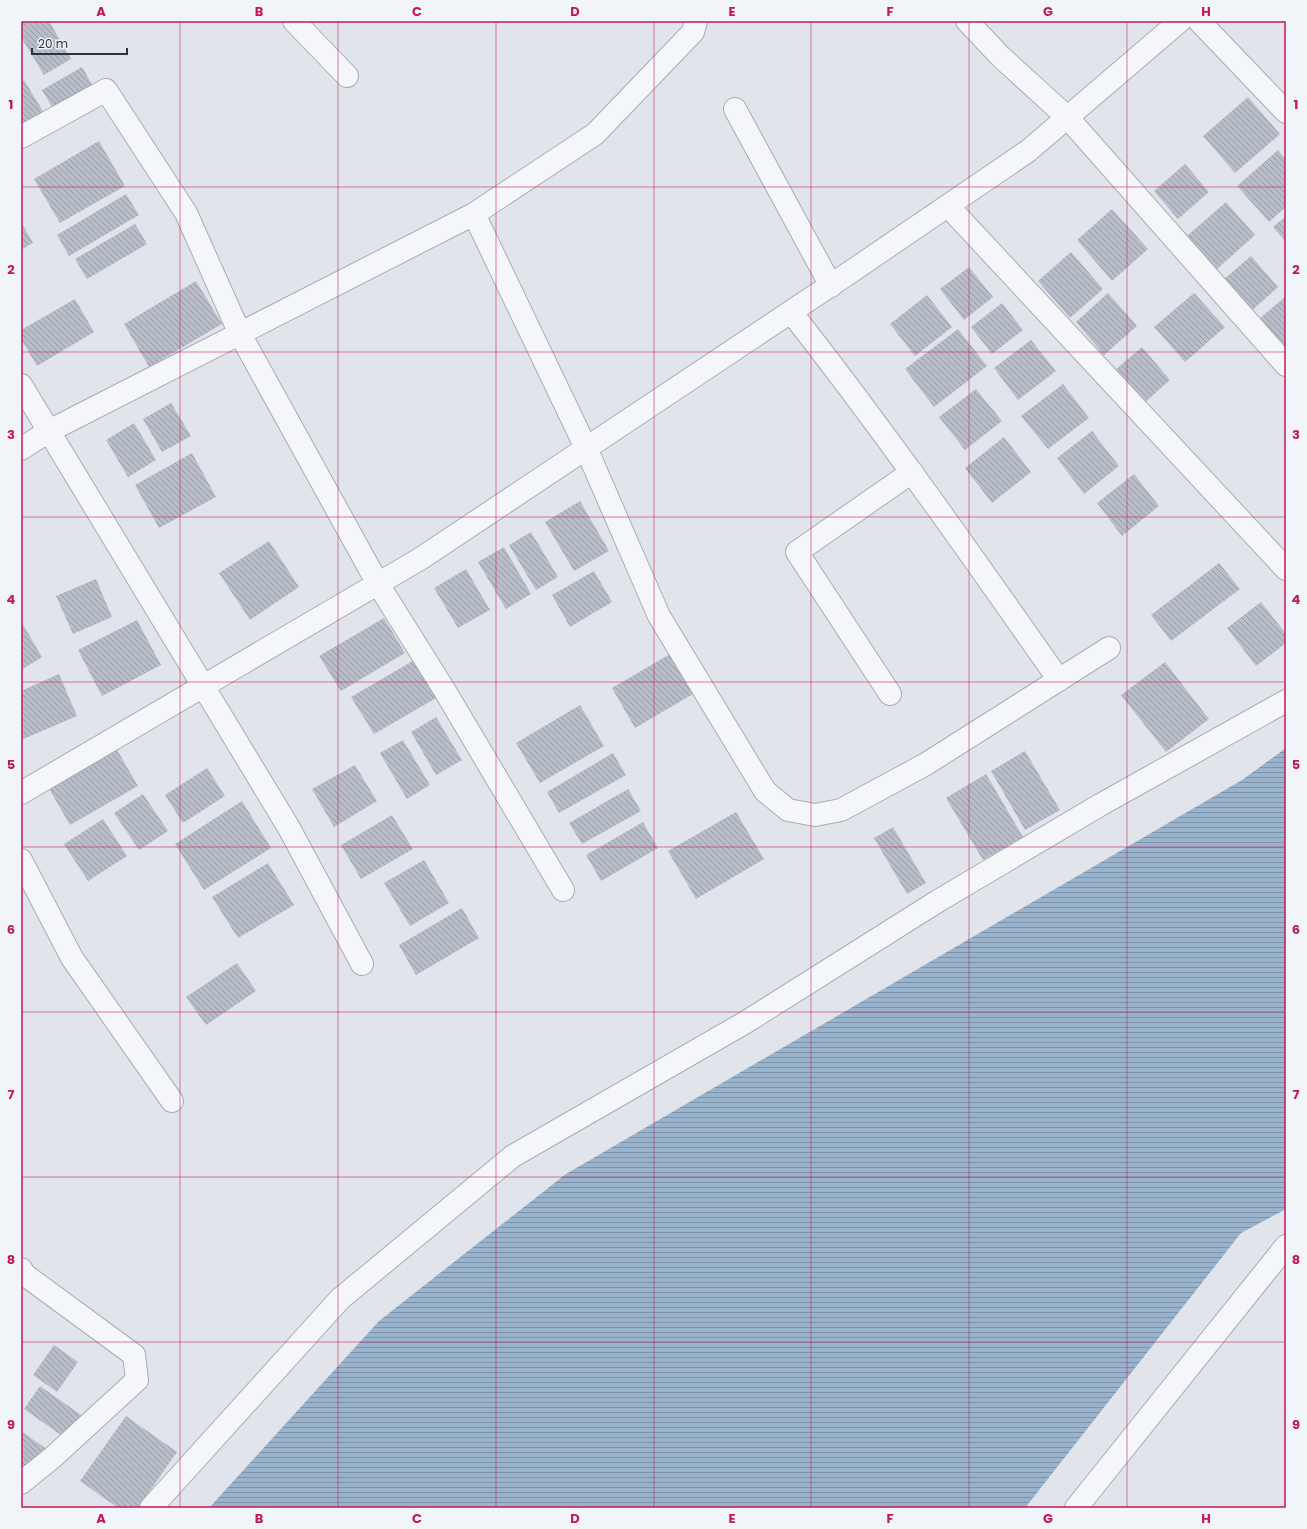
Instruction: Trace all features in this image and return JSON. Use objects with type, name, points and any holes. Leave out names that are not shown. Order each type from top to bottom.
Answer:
[{"type":"street","points":[[294,21],[347,76]]},
{"type":"street","points":[[21,449],[49,431],[474,214],[596,134],[693,32],[696,21]]},
{"type":"street","points":[[967,21],[1001,57],[1068,118],[1286,365]]},
{"type":"street","points":[[21,793],[420,559],[831,286],[1028,151],[1180,21]]},
{"type":"street","points":[[1199,21],[1286,112]]},
{"type":"street","points":[[21,137],[106,90],[186,213],[240,334],[378,584],[445,691],[563,890]]},
{"type":"street","points":[[735,109],[831,286]]},
{"type":"street","points":[[948,206],[1286,569]]},
{"type":"street","points":[[474,214],[586,448],[659,616],[765,791],[788,810],[815,815],[841,810],[926,764],[1109,648]]},
{"type":"street","points":[[791,312],[850,388],[912,472],[1060,680]]},
{"type":"street","points":[[21,385],[289,828],[362,964]]},
{"type":"street","points":[[890,694],[797,552],[912,472]]},
{"type":"street","points":[[151,1508],[340,1299],[513,1156],[746,1022],[938,901],[1080,817],[1286,701]]},
{"type":"street","points":[[21,860],[72,958],[172,1101]]},
{"type":"street","points":[[1076,1508],[1286,1246]]},
{"type":"street","points":[[21,1268],[25,1275],[134,1355],[137,1380],[52,1458],[21,1483]]},
{"type":"water","points":[[1286,748],[1286,1209],[1241,1233],[1025,1508],[209,1508],[379,1321],[566,1174],[1242,780]]},
{"type":"building","points":[[21,21],[49,21],[71,59],[44,75],[21,37]]},
{"type":"building","points":[[82,67],[94,88],[55,112],[42,90]]},
{"type":"building","points":[[24,80],[47,118],[21,133],[21,82]]},
{"type":"building","points":[[1248,97],[1280,134],[1235,173],[1203,136]]},
{"type":"building","points":[[99,141],[125,186],[60,223],[34,179]]},
{"type":"building","points":[[1278,150],[1286,160],[1286,207],[1269,222],[1237,186]]},
{"type":"building","points":[[1185,164],[1209,192],[1178,219],[1154,191]]},
{"type":"building","points":[[126,194],[139,215],[69,256],[57,235]]},
{"type":"building","points":[[1226,202],[1255,235],[1216,270],[1187,236]]},
{"type":"building","points":[[1112,209],[1148,249],[1112,281],[1077,240]]},
{"type":"building","points":[[1286,216],[1286,242],[1273,227]]},
{"type":"building","points":[[21,222],[33,243],[21,250]]},
{"type":"building","points":[[135,224],[147,244],[87,279],[75,259]]},
{"type":"building","points":[[1071,252],[1103,289],[1070,318],[1038,281]]},
{"type":"building","points":[[1251,256],[1278,287],[1249,313],[1222,281]]},
{"type":"building","points":[[969,267],[993,297],[964,320],[940,289]]},
{"type":"building","points":[[196,281],[222,324],[149,367],[124,324]]},
{"type":"building","points":[[1108,293],[1137,326],[1104,355],[1076,322]]},
{"type":"building","points":[[1194,293],[1225,327],[1185,362],[1154,327]]},
{"type":"building","points":[[927,295],[952,327],[915,356],[890,324]]},
{"type":"building","points":[[1286,296],[1286,349],[1259,319]]},
{"type":"building","points":[[75,299],[94,332],[37,366],[21,339],[21,330]]},
{"type":"building","points":[[1002,303],[1023,330],[992,354],[971,327]]},
{"type":"building","points":[[958,329],[987,366],[934,407],[905,369]]},
{"type":"building","points":[[1031,340],[1056,371],[1018,400],[994,368]]},
{"type":"building","points":[[1142,347],[1170,380],[1143,404],[1114,371]]},
{"type":"building","points":[[1063,384],[1089,418],[1048,449],[1021,416]]},
{"type":"building","points":[[976,389],[1002,421],[965,450],[939,417]]},
{"type":"building","points":[[171,403],[191,436],[162,452],[143,419]]},
{"type":"building","points":[[134,423],[156,460],[128,477],[106,440]]},
{"type":"building","points":[[1092,431],[1119,466],[1084,494],[1057,458]]},
{"type":"building","points":[[1004,437],[1031,472],[992,503],[965,468]]},
{"type":"building","points":[[192,453],[216,497],[159,528],[135,485]]},
{"type":"building","points":[[1134,474],[1159,506],[1122,536],[1097,503]]},
{"type":"building","points":[[580,501],[609,551],[574,571],[545,522]]},
{"type":"building","points":[[531,532],[558,577],[536,590],[509,545]]},
{"type":"building","points":[[269,541],[299,587],[250,620],[219,573]]},
{"type":"building","points":[[504,547],[531,594],[506,609],[478,562]]},
{"type":"building","points":[[1219,563],[1240,589],[1171,641],[1151,615]]},
{"type":"building","points":[[466,569],[490,610],[458,628],[434,588]]},
{"type":"building","points":[[594,571],[612,602],[570,627],[552,595]]},
{"type":"building","points":[[96,579],[112,617],[73,634],[56,596]]},
{"type":"building","points":[[1261,602],[1286,634],[1286,643],[1256,666],[1227,628]]},
{"type":"building","points":[[384,618],[405,653],[341,691],[319,656]]},
{"type":"building","points":[[137,620],[161,665],[102,696],[78,650]]},
{"type":"building","points":[[22,623],[42,657],[21,670],[21,624]]},
{"type":"building","points":[[670,654],[693,694],[635,728],[612,688]]},
{"type":"building","points":[[416,659],[438,697],[374,734],[351,697]]},
{"type":"building","points":[[1165,662],[1209,719],[1166,752],[1121,695]]},
{"type":"building","points":[[59,674],[77,716],[21,740],[21,691]]},
{"type":"building","points":[[580,705],[604,746],[540,783],[516,743]]},
{"type":"building","points":[[436,717],[462,760],[436,775],[411,732]]},
{"type":"building","points":[[403,740],[430,785],[407,799],[380,753]]},
{"type":"building","points":[[116,748],[138,786],[70,825],[48,787]]},
{"type":"building","points":[[1025,751],[1060,810],[1025,830],[991,771]]},
{"type":"building","points":[[613,753],[626,775],[559,813],[547,792]]},
{"type":"building","points":[[355,765],[377,801],[334,827],[312,789]]},
{"type":"building","points":[[207,768],[225,796],[183,823],[165,795]]},
{"type":"building","points":[[986,774],[1023,837],[983,860],[946,798]]},
{"type":"building","points":[[628,789],[641,811],[582,844],[569,823]]},
{"type":"building","points":[[143,794],[168,831],[139,850],[114,813]]},
{"type":"building","points":[[242,801],[271,848],[204,890],[175,844]]},
{"type":"building","points":[[736,812],[764,859],[696,899],[668,851]]},
{"type":"building","points":[[392,815],[413,849],[361,879],[341,845]]},
{"type":"building","points":[[103,819],[127,856],[88,881],[64,844]]},
{"type":"building","points":[[643,822],[658,848],[601,881],[586,855]]},
{"type":"building","points":[[893,827],[926,883],[907,894],[874,838]]},
{"type":"building","points":[[424,860],[449,903],[410,926],[384,883]]},
{"type":"building","points":[[268,863],[294,905],[238,938],[212,897]]},
{"type":"building","points":[[462,908],[479,938],[416,975],[399,945]]},
{"type":"building","points":[[237,963],[256,991],[206,1025],[186,997]]},
{"type":"building","points":[[54,1345],[78,1362],[57,1392],[33,1375]]},
{"type":"building","points":[[40,1386],[81,1415],[65,1438],[24,1409]]},
{"type":"building","points":[[126,1416],[177,1452],[138,1508],[118,1508],[80,1481]]},
{"type":"building","points":[[21,1431],[55,1455],[32,1489],[21,1481]]}]
